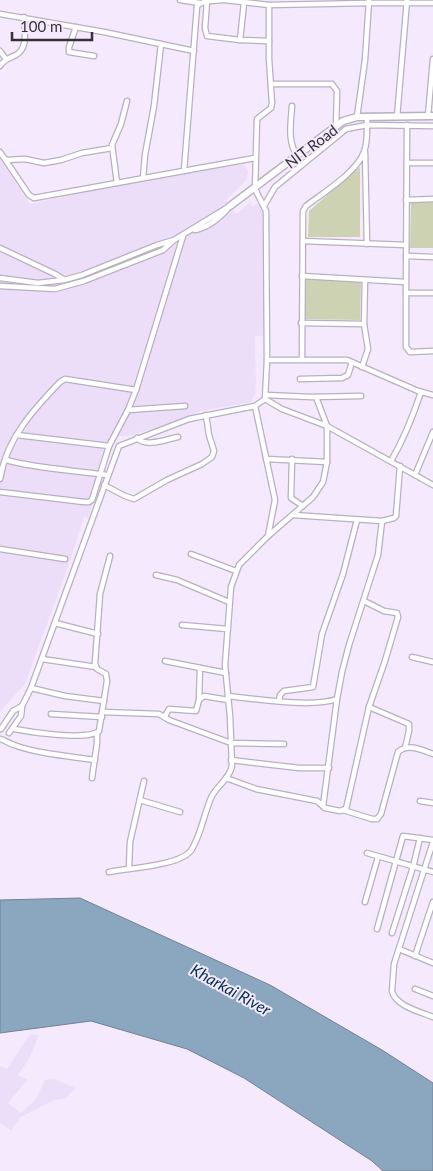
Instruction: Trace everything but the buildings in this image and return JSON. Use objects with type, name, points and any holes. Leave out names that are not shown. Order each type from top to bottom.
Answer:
[{"type":"main road","name":"NIT Road","points":[[230,206],[343,121],[357,117],[430,116]]},
{"type":"street","points":[[180,0],[200,3],[224,0],[269,5],[348,1],[433,4]]},
{"type":"street","points":[[207,1],[205,28],[207,36],[269,42]]},
{"type":"street","points":[[357,117],[366,60],[369,1]]},
{"type":"street","points":[[397,117],[407,2]]},
{"type":"street","points":[[184,172],[197,6],[200,3]]},
{"type":"street","points":[[240,40],[244,3]]},
{"type":"street","points":[[266,397],[266,211],[255,189],[255,158],[257,119],[271,108],[272,103],[269,5]]},
{"type":"street","points":[[0,14],[24,17],[194,51]]},
{"type":"street","points":[[0,66],[6,59],[20,52],[24,46],[24,17]]},
{"type":"street","points":[[76,27],[69,47],[70,52],[94,56]]},
{"type":"street","points":[[143,178],[161,44]]},
{"type":"street","points":[[0,51],[6,59]]},
{"type":"street","points":[[430,116],[433,59]]},
{"type":"street","points":[[271,84],[332,84],[337,90],[336,127]]},
{"type":"street","points":[[117,183],[112,143],[121,124],[127,101]]},
{"type":"street","points":[[292,106],[290,135],[292,148],[297,156]]},
{"type":"street","points":[[367,117],[365,151],[367,244]]},
{"type":"street","points":[[264,206],[276,187],[340,133],[353,126],[367,124],[433,126]]},
{"type":"street","points":[[407,125],[406,347],[410,352],[433,351]]},
{"type":"street","points":[[6,160],[25,159],[36,163],[44,163],[82,153],[112,148]]},
{"type":"street","points":[[302,359],[303,211],[306,206],[355,168],[365,151]]},
{"type":"street","points":[[0,152],[29,195],[34,198],[255,158]]},
{"type":"street","points":[[408,163],[433,163]]},
{"type":"street","points":[[406,200],[433,199]]},
{"type":"street","name":"NIT Road","points":[[0,278],[38,282],[64,280],[174,240],[191,231],[205,228],[224,214],[230,206]]},
{"type":"street","points":[[0,492],[89,502],[94,497],[109,446],[136,390],[183,236]]},
{"type":"street","name":"NIT Road","points":[[0,286],[55,289],[163,250],[174,240]]},
{"type":"street","points":[[303,241],[406,245]]},
{"type":"street","points":[[0,248],[55,274],[70,285]]},
{"type":"street","points":[[406,256],[433,257]]},
{"type":"street","points":[[302,276],[405,282]]},
{"type":"street","points":[[362,367],[368,349],[364,324],[364,280]]},
{"type":"street","points":[[406,291],[408,293],[433,293]]},
{"type":"street","points":[[301,323],[364,324]]},
{"type":"street","points":[[267,360],[344,360],[421,392],[433,395]]},
{"type":"street","points":[[300,379],[342,378],[348,375],[352,362]]},
{"type":"street","points":[[0,479],[17,435],[32,412],[60,382],[65,379],[136,390]]},
{"type":"street","points":[[391,461],[401,444],[421,392]]},
{"type":"street","points":[[95,760],[42,752],[15,745],[3,739],[14,729],[21,716],[22,706],[42,659],[119,446],[189,419],[255,406],[266,397],[361,396]]},
{"type":"street","points":[[266,397],[289,412],[327,426],[433,485]]},
{"type":"street","points":[[109,872],[170,862],[181,858],[191,851],[212,797],[230,773],[232,760],[226,673],[230,587],[239,565],[319,490],[326,473],[327,426],[316,397]]},
{"type":"street","points":[[128,410],[185,406]]},
{"type":"street","points":[[255,406],[275,500],[268,536]]},
{"type":"street","points":[[104,486],[134,499],[167,480],[207,461],[214,451],[206,415]]},
{"type":"street","points":[[415,475],[432,439],[433,432]]},
{"type":"street","points":[[17,435],[109,446]]},
{"type":"street","points":[[137,438],[139,441],[146,443],[178,437]]},
{"type":"street","points":[[266,459],[327,462]]},
{"type":"street","points":[[292,459],[291,498],[303,506]]},
{"type":"street","points":[[6,460],[23,465],[107,475]]},
{"type":"street","points":[[293,515],[382,521],[394,518],[396,516],[400,466]]},
{"type":"street","points":[[279,701],[280,695],[284,691],[313,687],[322,634],[343,574],[357,520]]},
{"type":"street","points":[[323,806],[337,699],[344,663],[378,555],[382,521]]},
{"type":"street","points":[[0,549],[65,559]]},
{"type":"street","points":[[191,554],[236,571]]},
{"type":"street","points":[[96,666],[100,594],[110,556]]},
{"type":"street","points":[[156,575],[176,580],[229,602]]},
{"type":"street","points":[[343,810],[347,806],[369,707],[385,662],[398,615],[397,613],[384,611],[364,601]]},
{"type":"street","points":[[55,623],[98,634]]},
{"type":"street","points":[[182,625],[227,629]]},
{"type":"street","points":[[412,658],[433,662]]},
{"type":"street","points":[[42,659],[96,666],[106,674],[104,702],[99,731],[97,733],[92,778]]},
{"type":"street","points":[[165,661],[226,673]]},
{"type":"street","points":[[165,716],[169,709],[196,711],[199,700],[200,668]]},
{"type":"street","points":[[31,688],[104,702]]},
{"type":"street","points":[[199,700],[204,696],[312,702],[337,699]]},
{"type":"street","points":[[0,729],[13,711],[22,706]]},
{"type":"street","points":[[369,707],[409,724],[410,728],[405,748]]},
{"type":"street","points":[[51,714],[159,714],[231,743],[284,744]]},
{"type":"street","points":[[0,729],[6,729],[9,734]]},
{"type":"street","points":[[14,729],[45,734],[86,735],[97,733]]},
{"type":"street","points":[[226,778],[256,789],[317,801],[330,809],[343,810],[372,819],[380,817],[398,752],[405,748],[417,749],[433,754]]},
{"type":"street","points":[[232,760],[299,768],[329,768]]},
{"type":"street","points":[[129,868],[130,842],[144,781]]},
{"type":"street","points":[[140,800],[180,812]]},
{"type":"street","points":[[420,801],[433,804]]},
{"type":"street","points":[[377,929],[403,836],[433,841],[392,969],[393,996],[400,1002],[433,1017]]},
{"type":"street","points":[[392,933],[414,867],[420,838]]},
{"type":"street","points":[[367,854],[433,872]]},
{"type":"street","points":[[365,902],[378,857]]},
{"type":"street","points":[[414,956],[433,905]]},
{"type":"street","points":[[399,950],[433,963]]},
{"type":"street","points":[[414,989],[433,996]]},
{"type":"shaded area","points":[[0,159],[30,204],[95,189],[244,164],[248,171],[247,179],[226,201],[236,214],[251,202],[251,206],[260,204],[262,210],[264,336],[255,336],[256,382],[255,394],[251,402],[201,411],[174,423],[128,436],[116,436],[88,518],[84,517],[25,684],[0,712]]},
{"type":"shaded area","points":[[30,1034],[39,1035],[30,1057],[18,1075],[27,1080],[8,1103],[21,1113],[36,1099],[45,1080],[55,1079],[75,1088],[66,1098],[52,1101],[21,1117],[11,1130],[0,1123],[0,1066],[7,1069]]},
{"type":"green space","points":[[360,167],[360,237],[308,237],[309,211]]},
{"type":"green space","points":[[411,201],[433,201],[433,248],[410,248]]},
{"type":"green space","points":[[305,279],[361,281],[360,320],[305,319]]},
{"type":"water","name":"Kharkai River","points":[[80,898],[270,985],[382,1050],[433,1083],[433,1171],[383,1171],[372,1161],[244,1078],[187,1049],[91,1021],[0,1033],[0,900]]}]
